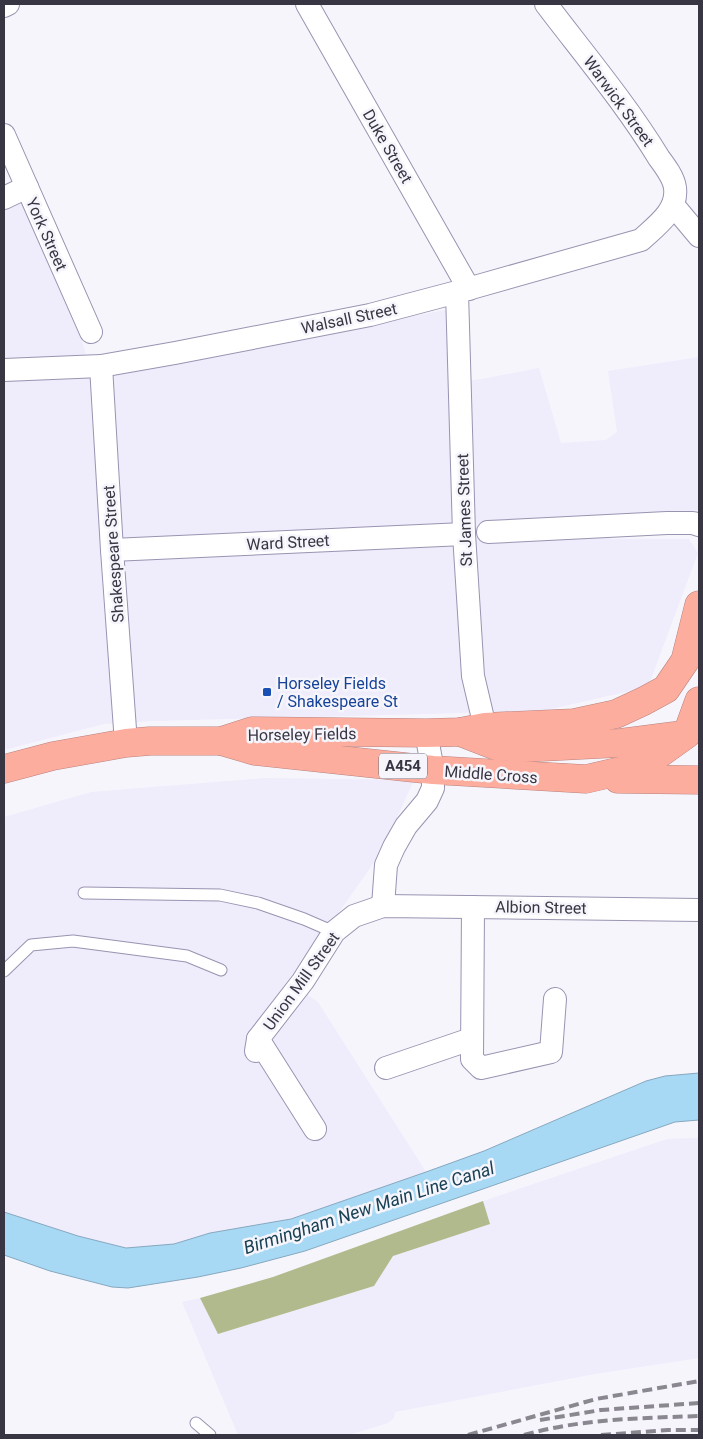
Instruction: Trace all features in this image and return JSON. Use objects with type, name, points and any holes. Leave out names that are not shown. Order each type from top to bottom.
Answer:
[{"type":"highway","name":"A454","points":[[666,689],[685,661],[699,605]]},
{"type":"highway","name":"Horseley Fields","points":[[4,770],[53,756],[126,743],[222,741],[252,731],[426,733],[574,723],[616,714],[644,702],[666,689]]},
{"type":"highway","points":[[666,689],[695,736]]},
{"type":"highway","points":[[695,736],[699,701]]},
{"type":"highway","points":[[472,729],[496,746],[522,748],[620,743],[695,736]]},
{"type":"highway","name":"Middle Cross","points":[[222,741],[255,751],[433,770],[586,779],[642,766],[695,736]]},
{"type":"highway","name":"A454","points":[[586,779],[699,780]]},
{"type":"street","points":[[4,6],[8,4]]},
{"type":"street","name":"Duke Street","points":[[307,4],[463,291]]},
{"type":"street","name":"Warwick Street","points":[[546,4],[642,129],[676,187],[673,205]]},
{"type":"street","name":"York Street","points":[[4,135],[91,332]]},
{"type":"street","points":[[4,198],[27,188]]},
{"type":"street","points":[[673,205],[699,236]]},
{"type":"street","name":"Walsall Street","points":[[4,370],[101,366],[370,315],[463,291],[640,240],[663,220],[673,205]]},
{"type":"street","name":"St James Street","points":[[463,291],[464,534],[473,676],[472,729]]},
{"type":"street","name":"Shakespeare Street","points":[[101,366],[126,743]]},
{"type":"street","points":[[488,532],[667,523],[693,523],[699,525]]},
{"type":"street","name":"Ward Street","points":[[112,550],[464,534]]},
{"type":"street","points":[[383,906],[386,866],[394,847],[406,826],[427,801],[433,788],[433,770],[426,733]]},
{"type":"street","name":"Albion Street","points":[[383,906],[699,910]]},
{"type":"street","name":"Union Mill Street","points":[[315,1129],[257,1045],[304,981],[334,932],[354,916],[383,906]]},
{"type":"street","points":[[473,907],[471,1039],[472,1059],[480,1068],[552,1052],[555,999]]},
{"type":"street","points":[[386,1068],[471,1039]]},
{"type":"lane","points":[[84,893],[220,895],[258,903],[334,932]]},
{"type":"lane","points":[[6,964],[31,945],[73,941],[186,956],[221,970]]},
{"type":"lane","points":[[196,1423],[210,1435]]},
{"type":"shaded area","points":[[23,196],[76,319],[92,377],[451,309],[456,382],[539,368],[561,443],[606,440],[617,432],[608,371],[699,357],[699,510],[606,517],[610,539],[689,539],[698,553],[648,687],[542,711],[153,721],[104,724],[4,750],[4,205]]},
{"type":"shaded area","points":[[265,778],[414,780],[382,851],[290,982],[318,1002],[426,1172],[291,1219],[210,1233],[174,1244],[126,1248],[78,1236],[4,1212],[4,817],[91,792]]},
{"type":"shaded area","points":[[699,1138],[699,1358],[595,1374],[395,1412],[394,1418],[388,1423],[349,1435],[238,1435],[182,1302],[200,1298],[218,1334],[374,1286],[393,1256],[489,1224],[483,1201],[667,1139]]},
{"type":"green space","points":[[483,1201],[490,1224],[393,1256],[374,1286],[218,1334],[200,1298],[273,1277]]},
{"type":"water","name":"Birmingham New Main Line Canal","points":[[699,1073],[699,1120],[675,1122],[305,1251],[241,1268],[128,1288],[112,1287],[50,1271],[4,1255],[4,1212],[78,1236],[126,1248],[174,1244],[210,1233],[291,1219],[484,1151],[646,1081],[665,1076]]},
{"type":"railway","points":[[468,1435],[596,1399],[699,1381]]},
{"type":"railway","points":[[540,1420],[601,1410],[699,1403]]},
{"type":"railway","points":[[524,1435],[589,1422],[699,1416]]},
{"type":"railway","points":[[601,1435],[668,1430],[699,1430]]},
{"type":"place","name":"Horseley Fields / Shakespeare St","points":[[267,692]]}]
